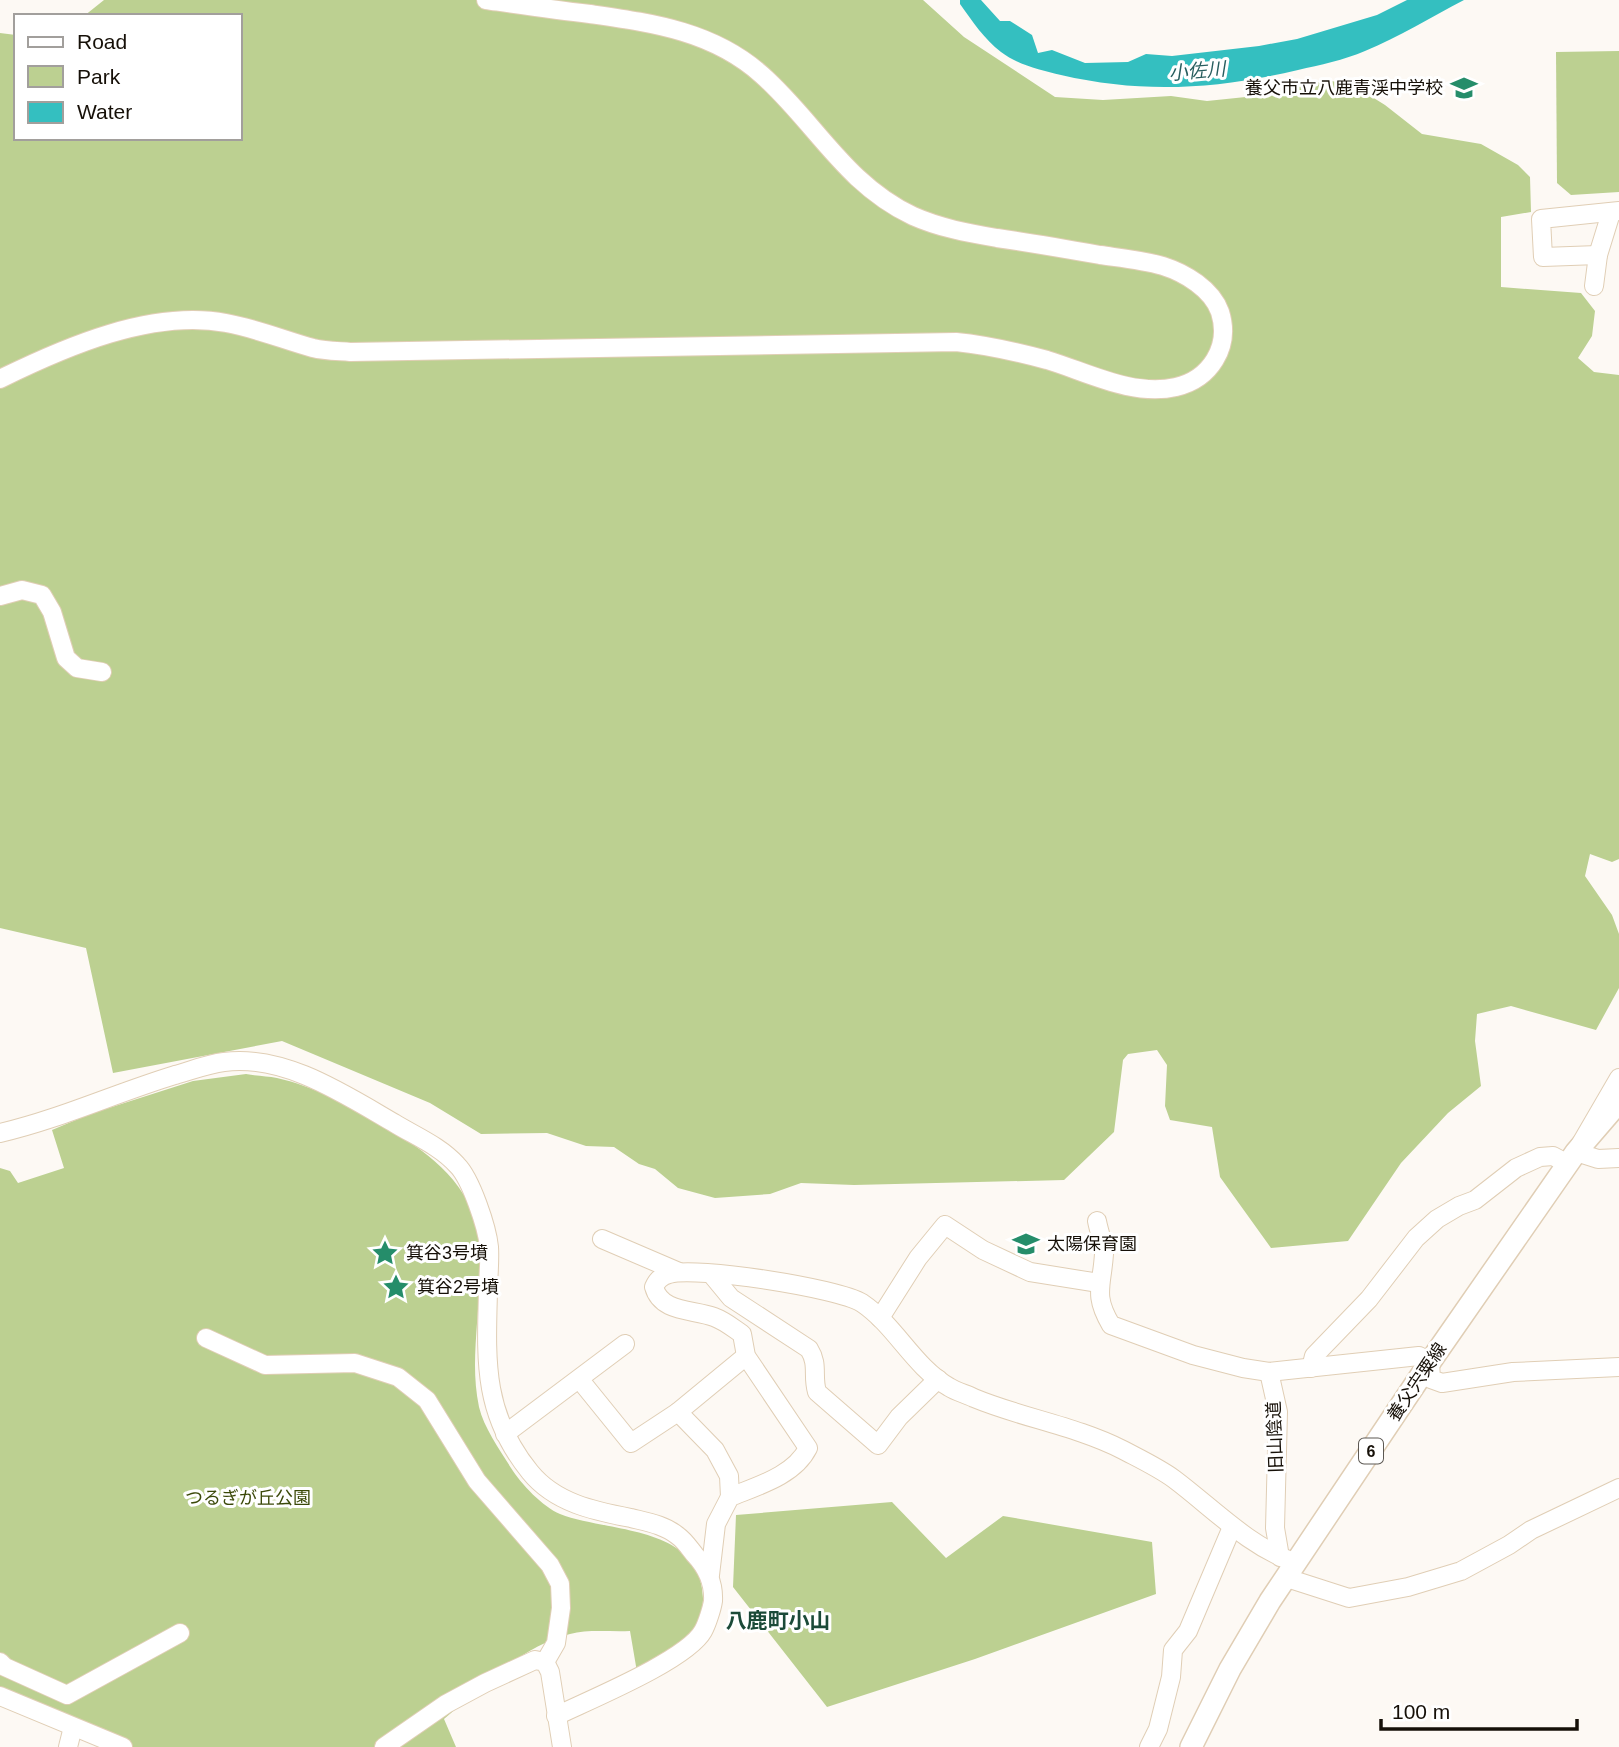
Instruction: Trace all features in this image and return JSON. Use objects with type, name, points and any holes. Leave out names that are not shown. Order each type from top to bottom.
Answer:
[{"type":"main road","name":"養父宍粟線","points":[[1191,1747],[1288,1565],[1572,1158],[1619,1102]]},
{"type":"street","points":[[0,379],[116,332],[173,320],[201,319],[227,323],[316,349],[351,352],[956,342],[1014,352],[1131,386],[1154,388],[1172,388],[1191,383],[1215,361],[1220,347],[1220,312],[1199,285],[1181,273],[1138,261],[953,230],[922,219],[890,203],[856,179],[778,90],[760,73],[723,48],[668,26],[486,0]]},
{"type":"street","points":[[1594,286],[1598,255],[1615,212],[1541,219],[1543,257],[1598,255]]},
{"type":"street","points":[[0,596],[22,590],[42,595],[52,612],[66,658],[77,668],[102,672]]},
{"type":"street","points":[[0,1133],[27,1127],[155,1081],[222,1062],[251,1061],[303,1075],[426,1140],[459,1166],[486,1229],[489,1248],[486,1356],[489,1387],[496,1415],[505,1434],[532,1475],[552,1492],[575,1504],[654,1523],[679,1536],[710,1575]]},
{"type":"street","points":[[1572,1158],[1619,1078]]},
{"type":"street","points":[[1311,1368],[1314,1356],[1369,1299],[1416,1238],[1437,1219],[1475,1200],[1516,1168],[1540,1157],[1619,1158]]},
{"type":"street","points":[[1097,1221],[1104,1252],[1099,1283],[1101,1308],[1111,1325],[1193,1355],[1269,1372],[1419,1356],[1430,1362],[1432,1380],[1442,1383],[1513,1372],[1619,1367]]},
{"type":"street","points":[[880,1318],[918,1258],[945,1225],[983,1250],[1030,1272],[1099,1283]]},
{"type":"street","points":[[602,1239],[679,1272],[808,1287],[860,1302],[880,1318],[917,1362],[949,1388],[1121,1449],[1173,1478],[1232,1527],[1288,1565],[1293,1580],[1349,1598],[1408,1587],[1461,1571],[1531,1530],[1619,1488]]},
{"type":"street","points":[[679,1272],[658,1280],[654,1287],[656,1296],[667,1306],[712,1316],[742,1334],[746,1356],[808,1448],[801,1462],[730,1497]]},
{"type":"street","points":[[712,1275],[731,1298],[809,1349],[816,1359],[817,1392],[878,1445],[899,1417],[938,1379]]},
{"type":"street","points":[[206,1338],[265,1365],[365,1365],[398,1377],[427,1400],[477,1481],[550,1565],[560,1584],[561,1608],[556,1643],[545,1662]]},
{"type":"street","points":[[505,1434],[625,1344]]},
{"type":"street","points":[[580,1380],[631,1443],[678,1412],[746,1356]]},
{"type":"street","name":"旧山陰道","points":[[1269,1372],[1278,1412],[1275,1528],[1288,1565]]},
{"type":"street","points":[[556,1716],[658,1667],[683,1651],[704,1630],[713,1602],[710,1575],[716,1524],[730,1497],[729,1476],[715,1450],[678,1412]]},
{"type":"street","points":[[1149,1747],[1158,1729],[1171,1677],[1173,1650],[1188,1630],[1232,1527]]},
{"type":"street","points":[[0,1662],[5,1667],[67,1695],[180,1633]]},
{"type":"street","points":[[384,1747],[446,1704],[485,1682],[535,1660],[545,1662]]},
{"type":"street","points":[[545,1662],[550,1672],[562,1747]]},
{"type":"street","points":[[0,1696],[123,1747]]},
{"type":"street","points":[[68,1747],[73,1727]]},
{"type":"green space","points":[[104,0],[923,0],[964,37],[1055,97],[1103,100],[1171,96],[1207,101],[1265,95],[1328,80],[1356,87],[1385,105],[1422,134],[1481,144],[1518,165],[1530,177],[1531,212],[1501,217],[1501,287],[1581,293],[1595,311],[1592,336],[1578,358],[1594,372],[1619,375],[1619,859],[1612,862],[1590,854],[1585,876],[1612,915],[1619,934],[1619,988],[1596,1030],[1511,1006],[1477,1014],[1475,1041],[1481,1086],[1448,1113],[1401,1163],[1348,1241],[1271,1248],[1220,1177],[1212,1127],[1170,1120],[1165,1106],[1167,1065],[1157,1050],[1128,1054],[1123,1060],[1114,1132],[1064,1180],[854,1185],[801,1183],[770,1194],[715,1198],[678,1188],[655,1169],[639,1164],[614,1147],[586,1146],[547,1133],[481,1134],[430,1103],[282,1041],[113,1073],[86,948],[0,928],[0,33],[14,35],[14,140],[242,140],[242,14],[86,14]]},
{"type":"green space","points":[[1619,51],[1619,192],[1571,195],[1557,183],[1556,52]]},
{"type":"green space","name":"つるぎが丘公園","points":[[246,1074],[291,1082],[345,1105],[428,1155],[453,1180],[471,1210],[479,1239],[475,1375],[479,1407],[485,1423],[520,1481],[553,1511],[580,1520],[649,1535],[670,1544],[687,1556],[698,1574],[703,1598],[702,1612],[697,1624],[682,1644],[637,1672],[630,1631],[584,1632],[552,1640],[503,1669],[444,1719],[456,1747],[120,1747],[0,1692],[0,1168],[10,1171],[18,1183],[64,1168],[52,1130],[90,1114],[193,1081]]},
{"type":"green space","points":[[892,1502],[946,1558],[1003,1516],[1152,1542],[1156,1594],[975,1659],[827,1707],[733,1587],[736,1515]]},
{"type":"water","name":"小佐川","points":[[960,0],[981,0],[1000,21],[1010,21],[1032,35],[1038,53],[1052,50],[1085,63],[1128,62],[1146,54],[1172,56],[1259,46],[1297,39],[1377,15],[1407,0],[1464,0],[1390,40],[1340,60],[1238,81],[1151,87],[1091,81],[1030,67],[995,47],[960,4]]},
{"type":"place","name":"養父市立八鹿青渓中学校","points":[[1464,88]]},
{"type":"place","name":"太陽保育園","points":[[1026,1244]]},
{"type":"place","name":"箕谷3号墳","points":[[385,1253]]},
{"type":"place","name":"箕谷2号墳","points":[[396,1287]]},
{"type":"district","name":"八鹿町小山","points":[[778,1620]]}]
